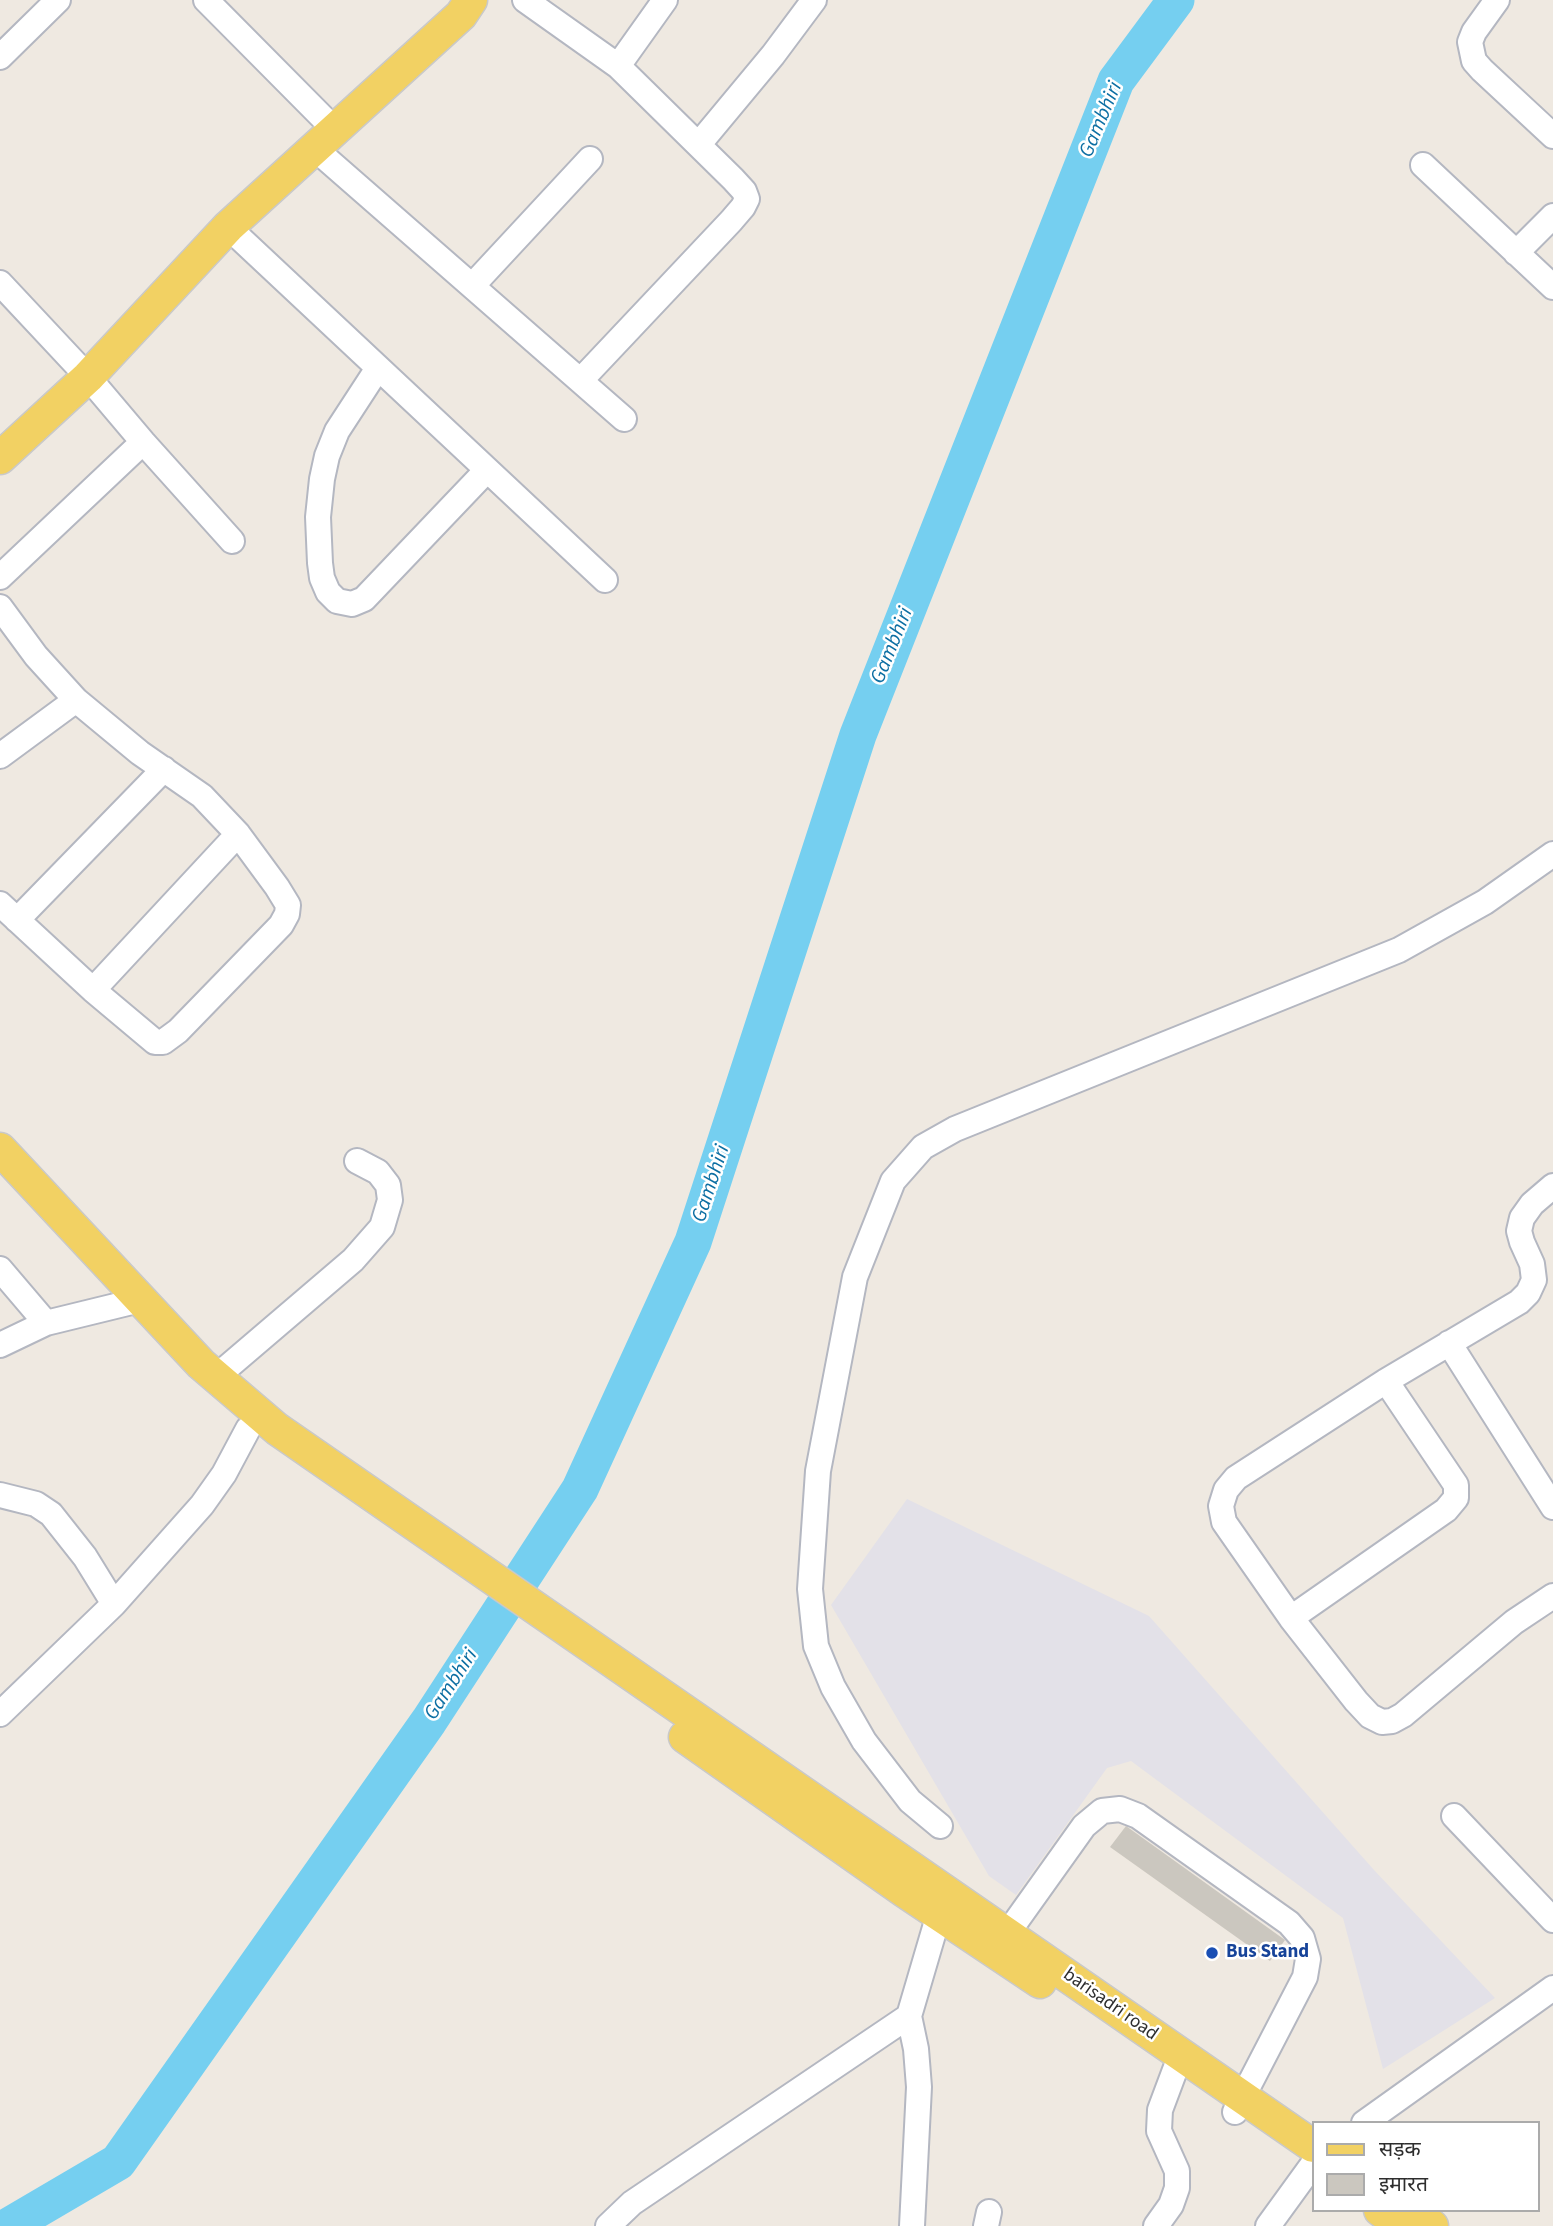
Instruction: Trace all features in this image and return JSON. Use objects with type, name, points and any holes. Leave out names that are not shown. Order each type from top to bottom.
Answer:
[{"type":"main road","points":[[0,457],[88,377],[228,227],[461,15],[471,0]]},
{"type":"main road","points":[[0,1149],[208,1371],[277,1429],[905,1877]]},
{"type":"main road","points":[[208,1371],[203,1378],[208,1388],[248,1429],[905,1877]]},
{"type":"main road","name":"barisadri road","points":[[905,1877],[939,1914],[1001,1942]]},
{"type":"main road","name":"barisadri road","points":[[905,1877],[1239,2104],[1312,2145]]},
{"type":"main road","name":"barisadri road","points":[[1239,2104],[1312,2163]]},
{"type":"main road","points":[[1383,2212],[1403,2226]]},
{"type":"main road","points":[[1412,2212],[1432,2226]]},
{"type":"street","points":[[0,57],[58,0]]},
{"type":"street","points":[[206,0],[325,139],[472,286],[624,419]]},
{"type":"street","points":[[525,0],[618,66],[699,144],[744,191],[747,199],[743,207],[581,380]]},
{"type":"street","points":[[618,66],[665,0]]},
{"type":"street","points":[[699,144],[774,55],[814,0]]},
{"type":"street","points":[[1497,0],[1470,42],[1474,61],[1553,136]]},
{"type":"street","points":[[472,286],[590,159]]},
{"type":"street","points":[[1423,165],[1553,287]]},
{"type":"street","points":[[1517,253],[1553,216]]},
{"type":"street","points":[[228,227],[605,580]]},
{"type":"street","points":[[0,283],[88,377],[232,541]]},
{"type":"street","points":[[378,368],[337,431],[327,456],[322,480],[318,517],[320,563],[328,592],[337,601],[352,604],[364,599],[487,470]]},
{"type":"street","points":[[0,577],[143,442]]},
{"type":"street","points":[[0,607],[36,656],[76,700],[140,753],[164,769],[202,796],[237,834],[288,905],[287,915],[281,925],[178,1031],[163,1042],[155,1042],[93,990],[8,912],[164,769]]},
{"type":"street","points":[[0,756],[76,700]]},
{"type":"street","points":[[93,990],[237,834]]},
{"type":"street","points":[[940,1826],[910,1801],[872,1751],[832,1688],[816,1646],[810,1590],[818,1471],[855,1277],[892,1181],[923,1147],[955,1129],[1399,950],[1485,902],[1553,854]]},
{"type":"street","points":[[208,1371],[353,1260],[382,1227],[390,1199],[388,1185],[378,1172],[357,1161]]},
{"type":"street","points":[[1553,1186],[1532,1204],[1522,1218],[1522,1242],[1532,1264],[1534,1280],[1520,1302],[1386,1381],[1236,1478],[1226,1490],[1221,1506],[1224,1522],[1291,1618],[1356,1701],[1370,1716],[1382,1722],[1392,1721],[1403,1715],[1514,1622],[1553,1596]]},
{"type":"street","points":[[0,1269],[46,1323]]},
{"type":"street","points":[[0,1345],[46,1323],[141,1300]]},
{"type":"street","points":[[1449,1343],[1553,1507]]},
{"type":"street","points":[[1291,1618],[1446,1510],[1456,1498],[1456,1485],[1452,1478],[1386,1381]]},
{"type":"street","points":[[3,1703],[114,1604],[202,1505],[224,1474],[248,1429]]},
{"type":"street","points":[[0,1494],[36,1504],[51,1514],[85,1557],[114,1604]]},
{"type":"street","points":[[1001,1942],[1084,1826],[1102,1811],[1121,1809],[1138,1816],[1289,1923],[1302,1938],[1308,1959],[1305,1977],[1239,2104]]},
{"type":"street","points":[[1454,1816],[1553,1920]]},
{"type":"street","points":[[912,2226],[919,2087],[916,2049],[909,2016],[939,1914]]},
{"type":"street","points":[[1367,2121],[1553,1989]]},
{"type":"street","points":[[608,2226],[632,2203],[909,2016]]},
{"type":"street","points":[[1156,2226],[1171,2205],[1177,2188],[1177,2171],[1159,2131],[1160,2110],[1178,2063]]},
{"type":"street","points":[[1268,2226],[1312,2165]]},
{"type":"shaded area","points":[[907,1499],[1149,1616],[1374,1870],[1495,1998],[1383,2069],[1343,1918],[1131,1761],[1107,1768],[1016,1895],[989,1876],[831,1605]]},
{"type":"building","points":[[1126,1826],[1285,1940],[1270,1961],[1110,1847]]},
{"type":"waterway","name":"Gambhiri","points":[[9,2226],[118,2162],[429,1721],[580,1489],[693,1242],[858,735],[1116,81],[1176,0]]},
{"type":"place","name":"Bus Stand","points":[[1212,1953]]}]
